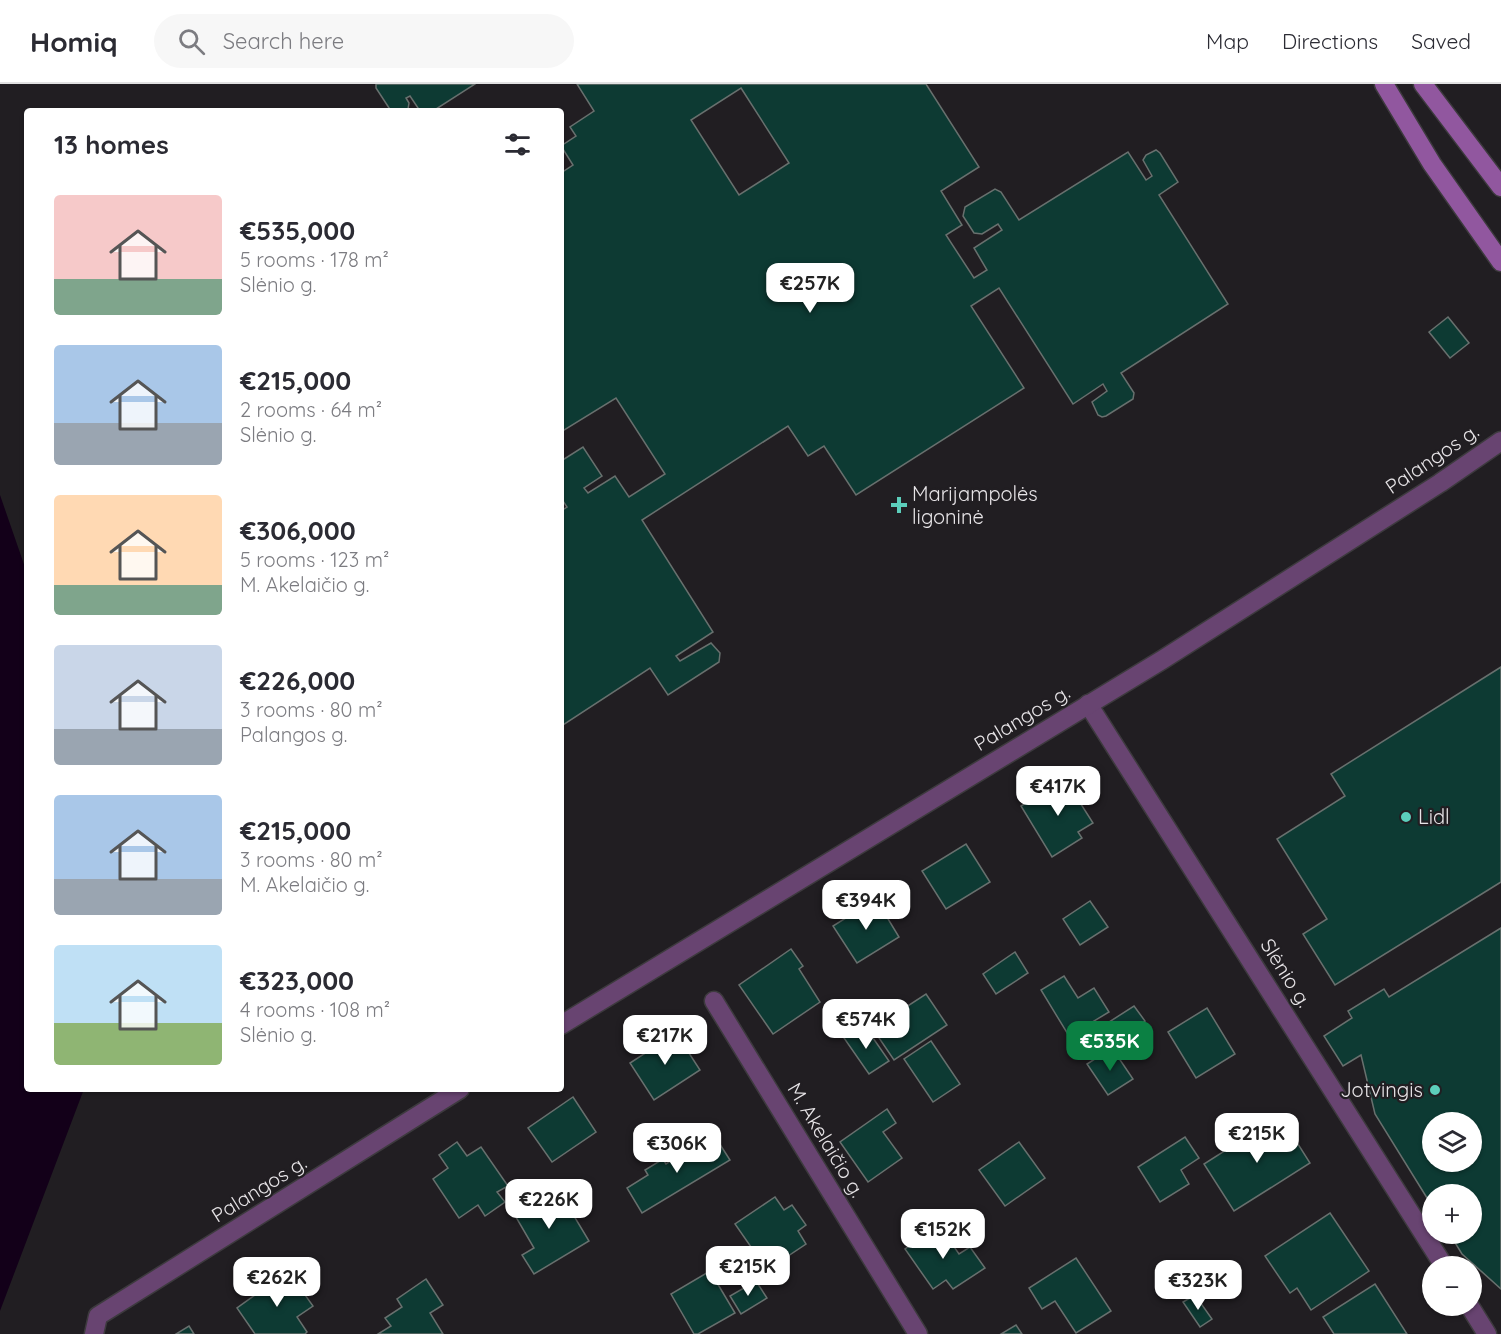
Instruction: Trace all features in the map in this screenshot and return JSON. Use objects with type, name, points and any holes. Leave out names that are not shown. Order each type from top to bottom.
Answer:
[{"type":"street","points":[[1384,84],[1432,164],[1501,262]]},
{"type":"street","points":[[1423,84],[1501,187]]},
{"type":"street","name":"Palangos g.","points":[[564,1023],[1162,660],[1501,441]]},
{"type":"street","name":"Slėnio g.","points":[[1088,704],[1438,1256]]},
{"type":"street","name":"M. Akelaičio g.","points":[[714,1000],[918,1334]]},
{"type":"street","name":"Palangos g.","points":[[94,1334],[98,1316],[455,1092]]},
{"type":"street","points":[[1476,1316],[1487,1334]]},
{"type":"shaded area","points":[[0,495],[24,564],[24,1092],[83,1092],[0,1311]]},
{"type":"building","points":[[376,84],[475,84],[438,108],[418,108],[410,96],[406,98],[409,103],[408,108],[389,108],[376,88]]},
{"type":"building","points":[[577,84],[926,84],[979,167],[941,191],[962,225],[946,235],[974,278],[987,270],[974,248],[1002,230],[998,224],[982,234],[974,233],[963,216],[965,207],[995,189],[1001,192],[1019,220],[1128,152],[1146,180],[1152,176],[1143,160],[1146,155],[1156,150],[1178,182],[1159,195],[1228,304],[1121,373],[1134,393],[1133,399],[1102,417],[1098,415],[1092,402],[1107,391],[1103,384],[1073,404],[999,288],[971,306],[1024,388],[856,495],[824,446],[808,456],[788,426],[642,520],[713,632],[676,656],[680,661],[711,643],[720,653],[719,662],[668,695],[650,668],[564,724],[564,509],[567,507],[564,502],[564,459],[583,447],[602,476],[584,488],[588,493],[615,476],[629,497],[665,474],[616,398],[564,430],[564,171],[573,165],[564,151],[564,144],[576,136],[570,127],[594,111]],"holes":[[[741,88],[789,163],[739,195],[691,120]]]},
{"type":"building","points":[[1448,317],[1469,343],[1450,358],[1429,332]]},
{"type":"building","name":"Lidl","points":[[1501,667],[1501,882],[1335,985],[1303,934],[1327,919],[1277,839],[1345,796],[1331,774]]},
{"type":"building","points":[[1065,779],[1093,823],[1078,832],[1082,838],[1052,857],[1021,806]]},
{"type":"building","points":[[966,844],[990,882],[946,909],[922,871]]},
{"type":"building","points":[[876,899],[899,937],[857,963],[833,926]]},
{"type":"building","points":[[1090,901],[1108,927],[1080,945],[1063,919]]},
{"type":"building","name":"Jotvingis","points":[[1501,928],[1501,1289],[1482,1272],[1482,1256],[1464,1256],[1456,1244],[1482,1244],[1482,1184],[1422,1184],[1422,1190],[1375,1114],[1361,1055],[1343,1066],[1324,1036],[1352,1018],[1348,1011],[1384,989],[1389,997]]},
{"type":"building","points":[[791,949],[803,966],[799,969],[820,1002],[773,1034],[739,985]]},
{"type":"building","points":[[1015,952],[1028,973],[996,994],[983,974]]},
{"type":"building","points":[[1064,976],[1078,998],[1094,988],[1109,1012],[1069,1036],[1041,990]]},
{"type":"building","points":[[926,994],[947,1025],[894,1060],[877,1035],[907,1015],[903,1009]]},
{"type":"building","points":[[1134,1006],[1145,1021],[1118,1040],[1106,1024]]},
{"type":"building","points":[[1207,1008],[1235,1054],[1196,1078],[1168,1032]]},
{"type":"building","points":[[1102,1024],[1113,1040],[1084,1059],[1074,1043]]},
{"type":"building","points":[[864,1025],[889,1061],[869,1074],[844,1038]]},
{"type":"building","points":[[676,1033],[700,1070],[654,1100],[630,1063]]},
{"type":"building","points":[[931,1041],[960,1084],[933,1102],[904,1059]]},
{"type":"building","points":[[1112,1048],[1133,1079],[1108,1095],[1087,1064]]},
{"type":"building","points":[[573,1097],[596,1132],[552,1162],[528,1128]]},
{"type":"building","points":[[887,1109],[896,1123],[883,1132],[902,1158],[868,1182],[840,1142]]},
{"type":"building","points":[[1273,1120],[1279,1130],[1286,1125],[1310,1163],[1234,1211],[1204,1164]]},
{"type":"building","points":[[714,1135],[730,1160],[642,1213],[627,1188],[648,1175],[645,1170],[663,1159],[666,1164]]},
{"type":"building","points":[[1185,1137],[1199,1158],[1181,1170],[1189,1184],[1160,1202],[1138,1167]]},
{"type":"building","points":[[457,1142],[467,1156],[481,1147],[508,1186],[497,1192],[505,1202],[485,1216],[478,1205],[459,1218],[433,1179],[448,1168],[439,1155]]},
{"type":"building","points":[[1019,1142],[1045,1178],[1005,1206],[979,1170]]},
{"type":"building","points":[[556,1186],[589,1241],[534,1274],[522,1255],[534,1248],[513,1212]]},
{"type":"building","points":[[775,1197],[784,1210],[792,1205],[806,1225],[798,1231],[806,1244],[767,1270],[735,1224]]},
{"type":"building","points":[[1330,1213],[1369,1271],[1311,1310],[1297,1288],[1290,1293],[1265,1256]]},
{"type":"building","points":[[939,1225],[959,1254],[970,1247],[985,1268],[953,1289],[946,1280],[933,1289],[905,1249]]},
{"type":"building","points":[[1076,1258],[1111,1311],[1076,1333],[1055,1301],[1042,1309],[1029,1288]]},
{"type":"building","points":[[288,1271],[313,1306],[297,1317],[307,1332],[305,1334],[255,1334],[237,1308]]},
{"type":"building","points":[[710,1271],[735,1313],[698,1334],[694,1334],[671,1294]]},
{"type":"building","points":[[426,1279],[443,1305],[430,1313],[443,1334],[378,1334],[391,1326],[385,1318],[402,1307],[397,1299]]},
{"type":"building","points":[[756,1281],[767,1298],[741,1314],[730,1296]]},
{"type":"building","points":[[1375,1284],[1407,1334],[1334,1334],[1323,1317]]},
{"type":"building","points":[[1195,1295],[1212,1319],[1200,1327],[1183,1302]]},
{"type":"building","points":[[1016,1325],[1022,1334],[1001,1334]]},
{"type":"building","points":[[189,1326],[194,1334],[176,1334]]},
{"type":"place","name":"Marijampolės ligoninė","points":[[899,505]]},
{"type":"place","name":"Lidl","points":[[1406,817]]},
{"type":"place","name":"Jotvingis","points":[[1435,1090]]}]
